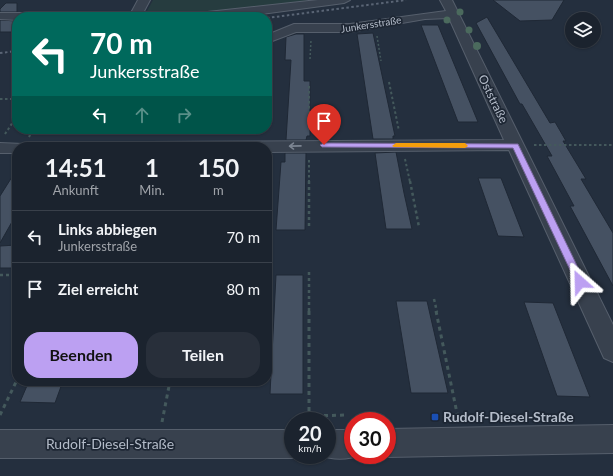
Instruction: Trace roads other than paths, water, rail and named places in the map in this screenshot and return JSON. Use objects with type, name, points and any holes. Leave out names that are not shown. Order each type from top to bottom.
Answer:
[{"type":"street","points":[[138,12],[144,0]]},
{"type":"street","points":[[250,12],[344,0]]},
{"type":"street","name":"Junkersstraße","points":[[272,37],[294,28],[334,29],[374,24],[425,16],[449,7]]},
{"type":"street","name":"Oststraße","points":[[449,7],[613,350]]},
{"type":"street","points":[[0,16],[12,16]]},
{"type":"street","points":[[2,141],[12,146]]},
{"type":"street","points":[[272,147],[516,146]]},
{"type":"street","points":[[396,443],[463,440],[613,439]]},
{"type":"street","name":"Rudolf-Diesel-Straße","points":[[0,444],[284,444]]},
{"type":"railway","points":[[272,17],[406,0]]},
{"type":"railway","points":[[0,53],[12,52]]},
{"type":"place","name":"Rudolf-Diesel-Straße","points":[[435,417]]}]
